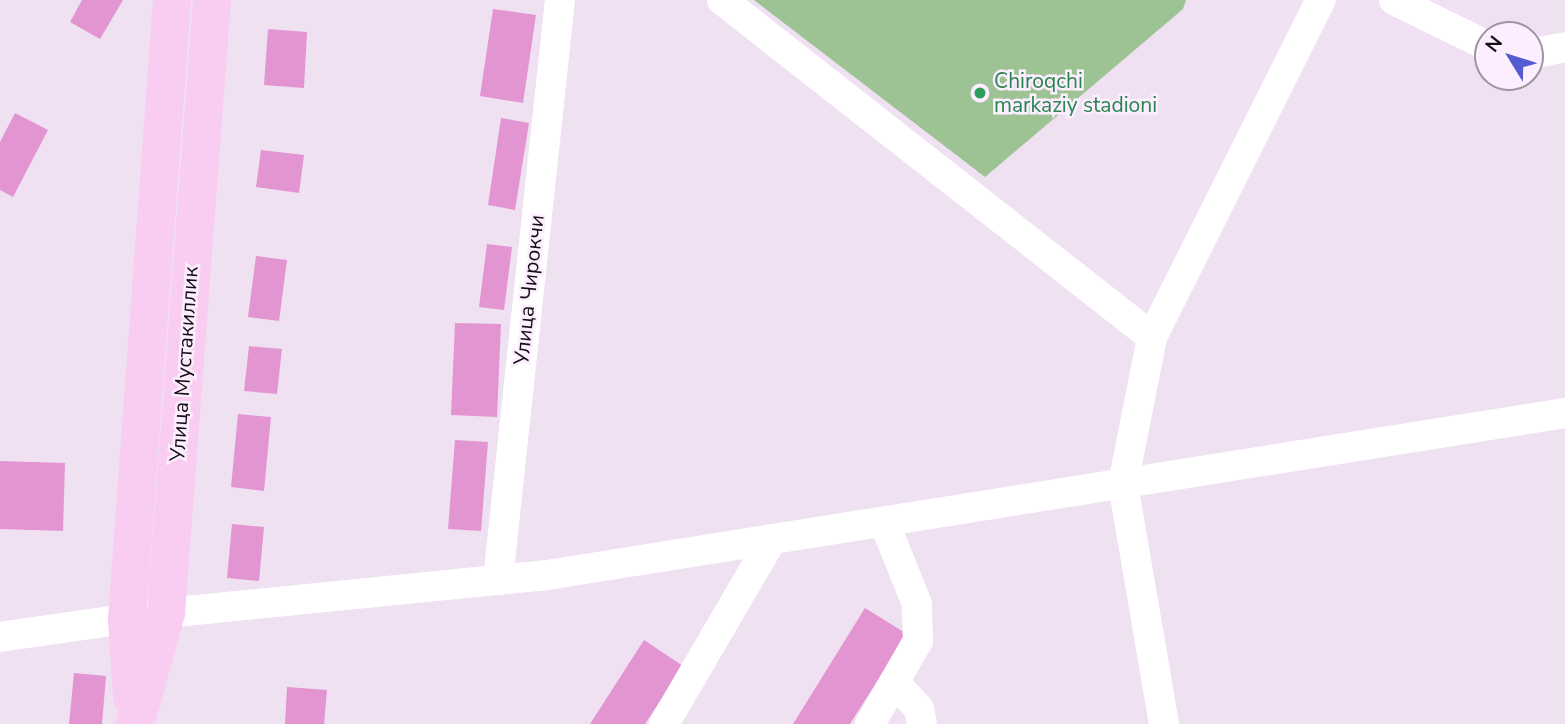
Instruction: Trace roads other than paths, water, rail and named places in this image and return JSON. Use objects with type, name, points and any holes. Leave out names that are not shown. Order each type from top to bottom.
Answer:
[{"type":"main road","name":"Улица Мустакиллик","points":[[134,724],[127,619],[172,0]]},
{"type":"main road","name":"Улица Мустакиллик","points":[[134,724],[166,613],[212,0]]},
{"type":"street","name":"Улица Чирокчи","points":[[498,580],[560,0]]},
{"type":"street","points":[[722,0],[1152,338]]},
{"type":"street","points":[[1164,724],[1123,484],[1152,338],[1321,0]]},
{"type":"street","points":[[1394,0],[1474,39]]},
{"type":"street","points":[[1544,51],[1565,47]]},
{"type":"street","points":[[0,637],[166,613],[498,580],[884,522],[1565,413]]},
{"type":"street","points":[[870,724],[896,684],[918,641],[918,604],[884,522]]},
{"type":"street","points":[[664,724],[772,539]]},
{"type":"street","points":[[896,684],[919,709],[922,724]]},
{"type":"place","name":"Chiroqchi markaziy stadioni","points":[[980,93]]}]
